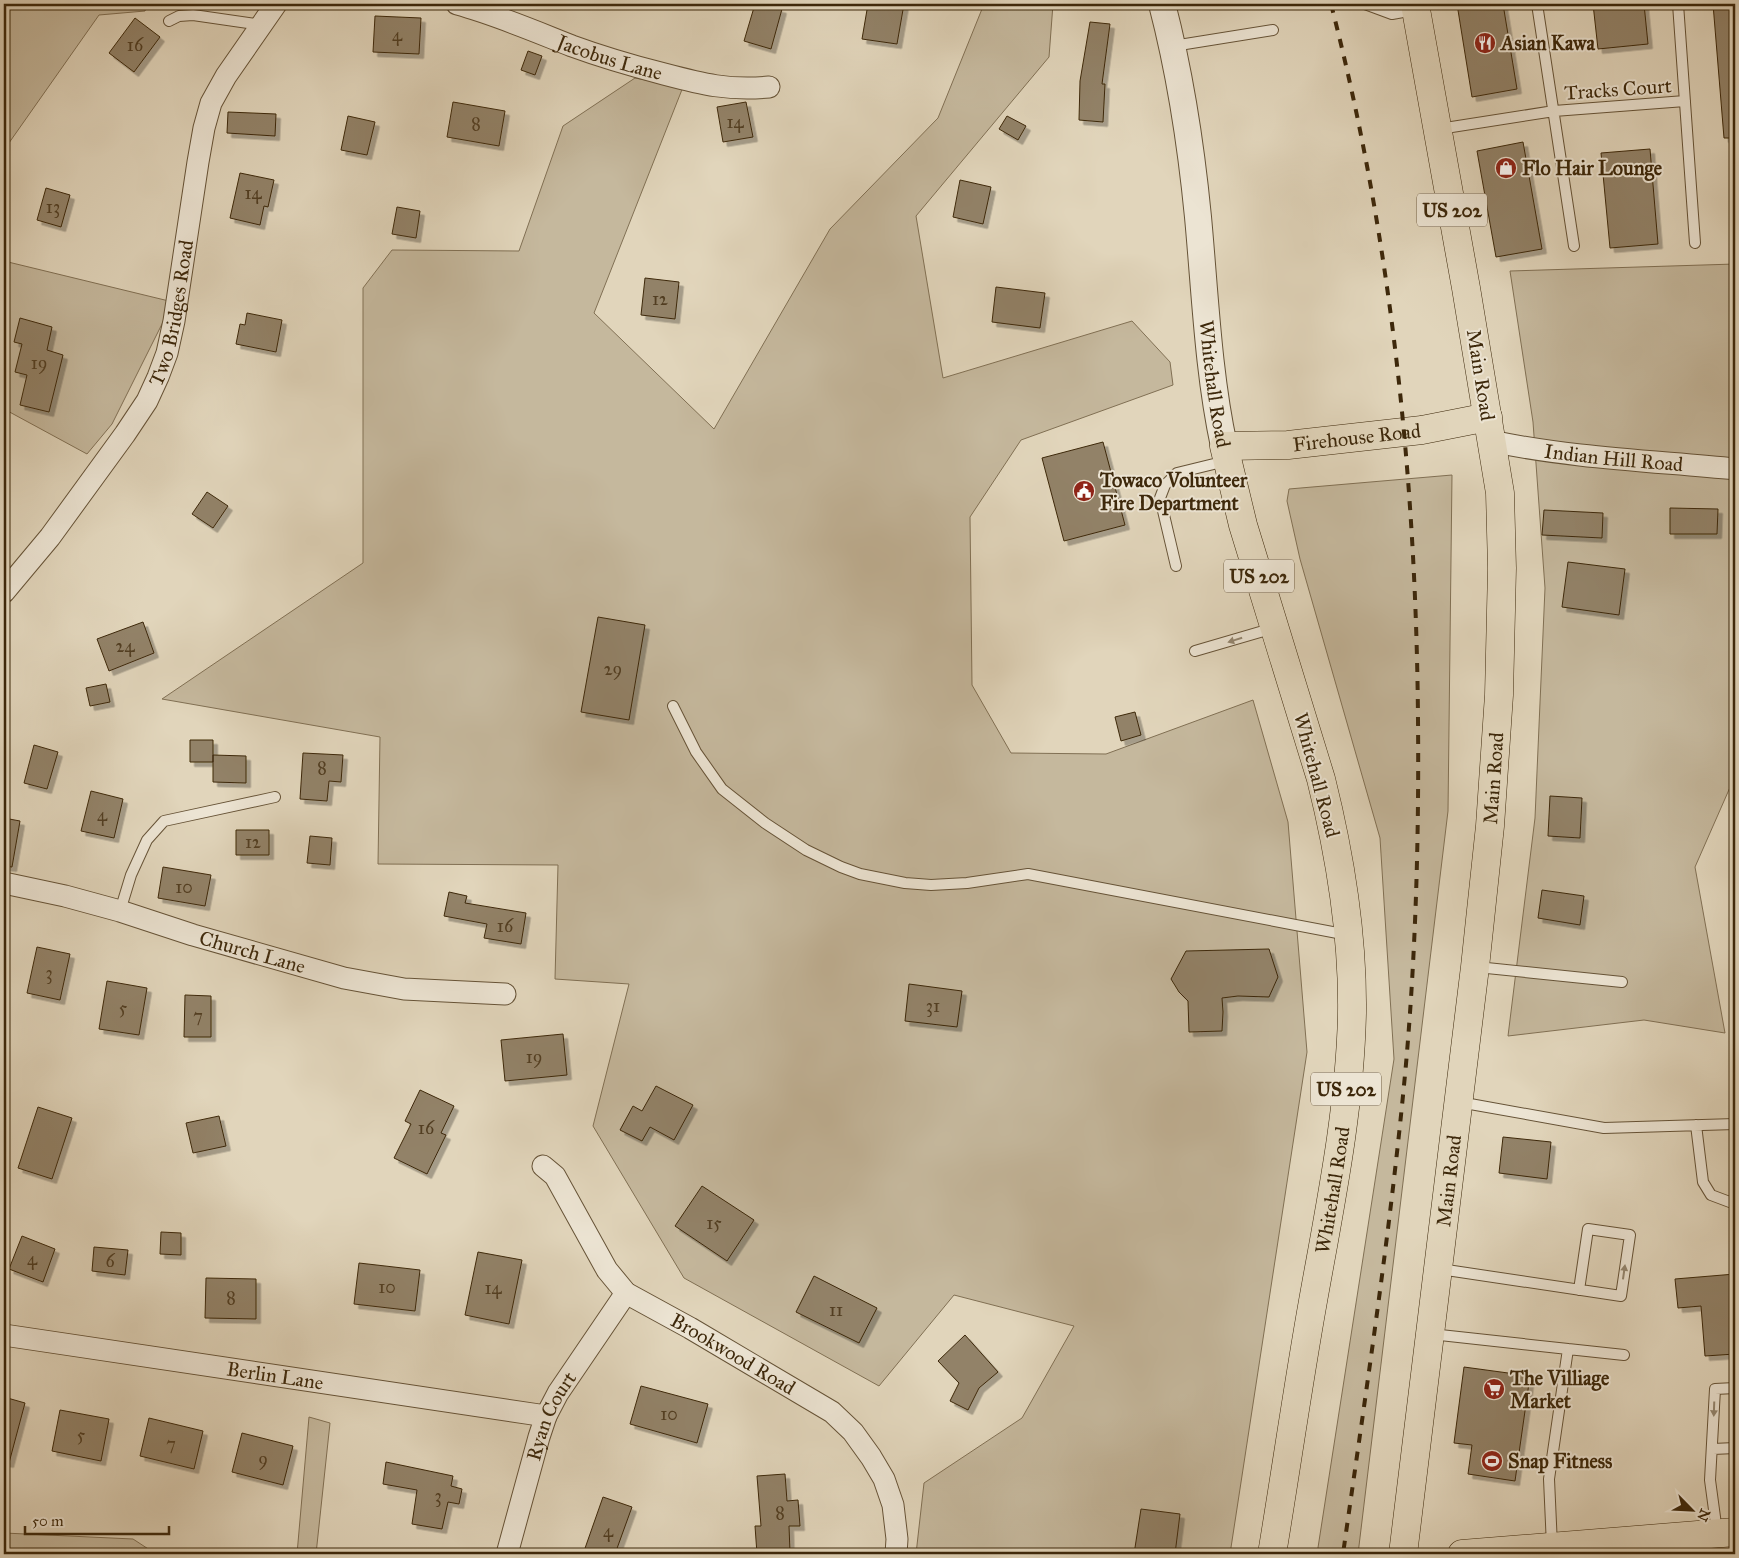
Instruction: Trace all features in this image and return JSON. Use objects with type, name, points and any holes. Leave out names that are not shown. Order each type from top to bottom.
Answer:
[{"type":"main road","name":"Main Road","points":[[1403,1554],[1475,967],[1490,826],[1499,695],[1502,568],[1500,493],[1416,7]]},
{"type":"main road","name":"Firehouse Road","points":[[1226,453],[1422,430],[1490,429]]},
{"type":"main road","name":"Whitehall Road","points":[[1226,453],[1243,525],[1331,817],[1349,935],[1352,1012],[1348,1073],[1336,1175],[1306,1343],[1272,1554]]},
{"type":"main road","points":[[1462,1554],[1726,1532]]},
{"type":"street","name":"Two Bridges Road","points":[[4,592],[50,537],[147,401],[167,353],[174,321],[204,128],[211,103],[276,4]]},
{"type":"street","name":"Jacobus Lane","points":[[457,4],[503,18],[573,46],[631,66],[706,86],[748,89],[769,87]]},
{"type":"street","name":"Whitehall Road","points":[[1162,4],[1173,46],[1187,132],[1198,214],[1212,363],[1226,453]]},
{"type":"street","name":"Indian Hill Road","points":[[1490,429],[1529,449],[1735,469]]},
{"type":"street","name":"Church Lane","points":[[4,883],[120,911],[193,935],[344,978],[404,989],[504,994]]},
{"type":"street","name":"Brookwood Road","points":[[544,1166],[555,1176],[607,1270],[626,1293],[690,1328],[832,1412],[853,1432],[884,1479],[892,1505],[897,1539],[896,1554]]},
{"type":"street","name":"Ryan Court","points":[[507,1554],[546,1416],[558,1393],[626,1293]]},
{"type":"street","name":"Berlin Lane","points":[[4,1335],[546,1416]]},
{"type":"lane","points":[[1365,4],[1392,14],[1416,7]]},
{"type":"lane","name":"Tracks Court","points":[[1537,4],[1574,246]]},
{"type":"lane","name":"Tracks Court","points":[[1678,4],[1695,243]]},
{"type":"lane","points":[[169,20],[179,16],[193,15],[262,25]]},
{"type":"lane","points":[[1173,46],[1273,30]]},
{"type":"lane","name":"Tracks Court","points":[[1438,130],[1554,111],[1685,101]]},
{"type":"lane","points":[[1176,566],[1160,498],[1165,485],[1177,473],[1226,453]]},
{"type":"lane","points":[[1195,651],[1275,628]]},
{"type":"lane","points":[[673,706],[696,752],[722,790],[765,823],[806,850],[860,874],[904,883],[931,885],[966,883],[1028,874],[1349,935]]},
{"type":"lane","points":[[120,911],[131,875],[147,840],[164,821],[275,797]]},
{"type":"lane","points":[[1475,967],[1622,982]]},
{"type":"lane","points":[[1458,1102],[1604,1128],[1735,1124]]},
{"type":"lane","points":[[1696,1125],[1703,1182],[1711,1195],[1735,1204]]},
{"type":"lane","points":[[1438,1269],[1579,1290],[1621,1296],[1630,1235],[1588,1229],[1579,1290]]},
{"type":"lane","points":[[1430,1334],[1624,1355]]},
{"type":"lane","points":[[1552,1546],[1549,1479],[1568,1349]]},
{"type":"lane","points":[[1726,1532],[1710,1480],[1715,1389],[1735,1388]]},
{"type":"lane","points":[[1713,1449],[1735,1448]]},
{"type":"shaded area","points":[[4,4],[147,4],[145,11],[99,15],[4,150]]},
{"type":"shaded area","points":[[984,4],[1053,4],[1049,57],[916,216],[943,378],[1132,321],[1170,362],[1173,385],[1021,440],[970,517],[972,685],[1011,753],[1106,754],[1253,700],[1288,822],[1307,1052],[1230,1554],[916,1554],[924,1483],[1022,1418],[1074,1326],[954,1295],[879,1386],[684,1278],[593,1126],[629,984],[555,979],[558,865],[378,864],[380,737],[162,699],[363,563],[363,288],[392,250],[519,251],[563,126],[635,78],[683,87],[594,313],[714,429],[830,229],[938,118]]},
{"type":"shaded area","points":[[4,261],[173,302],[112,424],[87,454],[4,409]]},
{"type":"shaded area","points":[[1735,264],[1735,776],[1695,867],[1725,1033],[1644,1020],[1508,1036],[1535,818],[1545,588],[1533,422],[1510,271]]},
{"type":"shaded area","points":[[1452,475],[1448,811],[1358,1554],[1317,1554],[1394,1059],[1380,838],[1300,559],[1287,501],[1289,489]]},
{"type":"shaded area","points":[[309,1417],[330,1423],[316,1554],[297,1554]]},
{"type":"shaded area","points":[[4,1533],[133,1539],[156,1554],[4,1554]]},
{"type":"building","points":[[755,4],[782,9],[771,49],[744,41]]},
{"type":"building","points":[[868,4],[904,4],[897,44],[862,39]]},
{"type":"building","points":[[1457,4],[1503,4],[1517,89],[1472,97]]},
{"type":"building","points":[[1593,4],[1644,4],[1648,44],[1598,49]]},
{"type":"building","points":[[1713,4],[1735,4],[1735,138],[1724,138]]},
{"type":"building","points":[[375,16],[421,18],[419,54],[373,52]]},
{"type":"building","points":[[135,18],[160,37],[134,72],[109,53]]},
{"type":"building","points":[[1090,22],[1110,24],[1102,84],[1105,84],[1103,122],[1079,120],[1080,81]]},
{"type":"building","points":[[528,51],[542,56],[535,75],[521,70]]},
{"type":"building","points":[[453,102],[505,111],[499,146],[447,137]]},
{"type":"building","points":[[746,102],[753,137],[723,142],[717,107]]},
{"type":"building","points":[[228,112],[276,114],[275,136],[227,133]]},
{"type":"building","points":[[348,116],[375,122],[367,155],[341,150]]},
{"type":"building","points":[[1007,116],[1026,126],[1018,140],[999,129]]},
{"type":"building","points":[[1523,142],[1542,249],[1496,257],[1477,151]]},
{"type":"building","points":[[1650,149],[1658,244],[1610,248],[1601,153]]},
{"type":"building","points":[[240,173],[274,180],[268,207],[264,206],[260,225],[230,218]]},
{"type":"building","points":[[960,180],[991,187],[983,224],[953,217]]},
{"type":"building","points":[[46,188],[70,195],[61,227],[37,220]]},
{"type":"building","points":[[397,207],[420,211],[416,238],[392,234]]},
{"type":"building","points":[[645,278],[679,282],[675,319],[641,315]]},
{"type":"building","points":[[996,287],[1045,293],[1040,328],[992,322]]},
{"type":"building","points":[[247,313],[282,320],[276,352],[236,344],[240,324],[245,325]]},
{"type":"building","points":[[20,318],[52,327],[47,350],[63,355],[49,412],[20,405],[27,375],[15,372],[22,344],[14,342]]},
{"type":"building","name":"Towaco Volunteer Fire Department","points":[[1103,442],[1125,525],[1064,541],[1042,458]]},
{"type":"building","points":[[207,492],[228,506],[213,528],[192,514]]},
{"type":"building","points":[[1670,508],[1718,509],[1717,534],[1670,534]]},
{"type":"building","points":[[1544,510],[1603,513],[1602,538],[1542,535]]},
{"type":"building","points":[[1568,562],[1625,569],[1619,615],[1562,607]]},
{"type":"building","points":[[598,617],[645,625],[629,720],[581,712]]},
{"type":"building","points":[[143,622],[154,653],[109,671],[97,639]]},
{"type":"building","points":[[106,684],[110,702],[90,706],[86,688]]},
{"type":"building","points":[[1135,712],[1141,735],[1121,741],[1115,717]]},
{"type":"building","points":[[190,740],[213,740],[213,762],[190,762]]},
{"type":"building","points":[[34,745],[58,752],[47,789],[24,783]]},
{"type":"building","points":[[303,753],[343,755],[341,782],[329,781],[327,801],[300,799]]},
{"type":"building","points":[[213,755],[246,756],[246,783],[213,782]]},
{"type":"building","points":[[91,791],[123,799],[114,838],[81,831]]},
{"type":"building","points":[[1550,796],[1582,798],[1580,838],[1548,836]]},
{"type":"building","points":[[4,818],[20,821],[12,867],[4,866]]},
{"type":"building","points":[[236,830],[269,830],[269,855],[236,855]]},
{"type":"building","points":[[310,836],[332,838],[330,865],[307,863]]},
{"type":"building","points":[[163,867],[211,875],[205,906],[158,898]]},
{"type":"building","points":[[1542,890],[1584,896],[1580,925],[1538,918]]},
{"type":"building","points":[[449,892],[467,896],[465,903],[526,913],[521,944],[484,938],[487,924],[444,916]]},
{"type":"building","points":[[37,947],[70,954],[60,1000],[27,993]]},
{"type":"building","points":[[1269,949],[1278,977],[1269,997],[1238,996],[1222,998],[1222,1031],[1189,1032],[1188,1001],[1179,992],[1171,979],[1186,951]]},
{"type":"building","points":[[107,981],[147,988],[139,1035],[99,1029]]},
{"type":"building","points":[[909,984],[962,991],[957,1027],[905,1021]]},
{"type":"building","points":[[185,995],[211,996],[211,1037],[184,1037]]},
{"type":"building","points":[[563,1034],[567,1075],[505,1081],[501,1040]]},
{"type":"building","points":[[656,1086],[693,1105],[674,1140],[650,1127],[642,1141],[620,1130],[633,1106],[642,1111]]},
{"type":"building","points":[[420,1090],[454,1106],[441,1133],[446,1135],[427,1174],[394,1158],[411,1124],[405,1121]]},
{"type":"building","points":[[38,1107],[72,1118],[52,1179],[18,1168]]},
{"type":"building","points":[[219,1116],[226,1146],[193,1153],[186,1123]]},
{"type":"building","points":[[1503,1137],[1551,1142],[1547,1179],[1499,1173]]},
{"type":"building","points":[[702,1186],[754,1220],[727,1261],[675,1226]]},
{"type":"building","points":[[161,1232],[181,1233],[181,1255],[160,1254]]},
{"type":"building","points":[[22,1236],[55,1249],[43,1282],[9,1269]]},
{"type":"building","points":[[94,1247],[128,1250],[125,1275],[92,1271]]},
{"type":"building","points":[[478,1252],[522,1260],[509,1324],[465,1315]]},
{"type":"building","points":[[359,1263],[420,1270],[415,1311],[354,1304]]},
{"type":"building","points":[[1735,1274],[1735,1354],[1705,1356],[1701,1306],[1678,1308],[1675,1279]]},
{"type":"building","points":[[814,1276],[877,1308],[859,1343],[796,1312]]},
{"type":"building","points":[[206,1278],[256,1279],[256,1319],[205,1318]]},
{"type":"building","points":[[965,1335],[998,1372],[979,1388],[968,1410],[950,1401],[959,1383],[938,1361]]},
{"type":"building","points":[[1464,1367],[1530,1376],[1515,1481],[1468,1474],[1472,1445],[1454,1443]]},
{"type":"building","points":[[641,1386],[708,1404],[697,1443],[630,1424]]},
{"type":"building","points":[[4,1397],[25,1403],[9,1463],[4,1462]]},
{"type":"building","points":[[60,1410],[109,1419],[101,1461],[52,1451]]},
{"type":"building","points":[[149,1418],[203,1431],[194,1469],[140,1456]]},
{"type":"building","points":[[242,1433],[293,1446],[283,1485],[232,1472]]},
{"type":"building","points":[[386,1462],[453,1476],[451,1486],[462,1489],[459,1504],[448,1502],[442,1529],[412,1524],[417,1490],[383,1484]]},
{"type":"building","points":[[785,1474],[787,1501],[798,1500],[800,1526],[789,1526],[790,1552],[757,1554],[755,1526],[761,1526],[757,1476]]},
{"type":"building","points":[[603,1497],[632,1507],[615,1554],[583,1554]]},
{"type":"building","points":[[1141,1509],[1180,1514],[1175,1554],[1134,1554]]},
{"type":"railway","points":[[1331,4],[1370,180],[1396,358],[1412,538],[1418,719],[1416,892],[1406,1064],[1386,1248],[1343,1554]]},
{"type":"place","name":"Asian Kawa","points":[[1485,43]]},
{"type":"place","name":"Flo Hair Lounge","points":[[1506,168]]},
{"type":"place","name":"Towaco Volunteer Fire Department","points":[[1084,491]]},
{"type":"place","name":"The Villiage Market","points":[[1494,1389]]},
{"type":"place","name":"Snap Fitness","points":[[1492,1461]]}]
